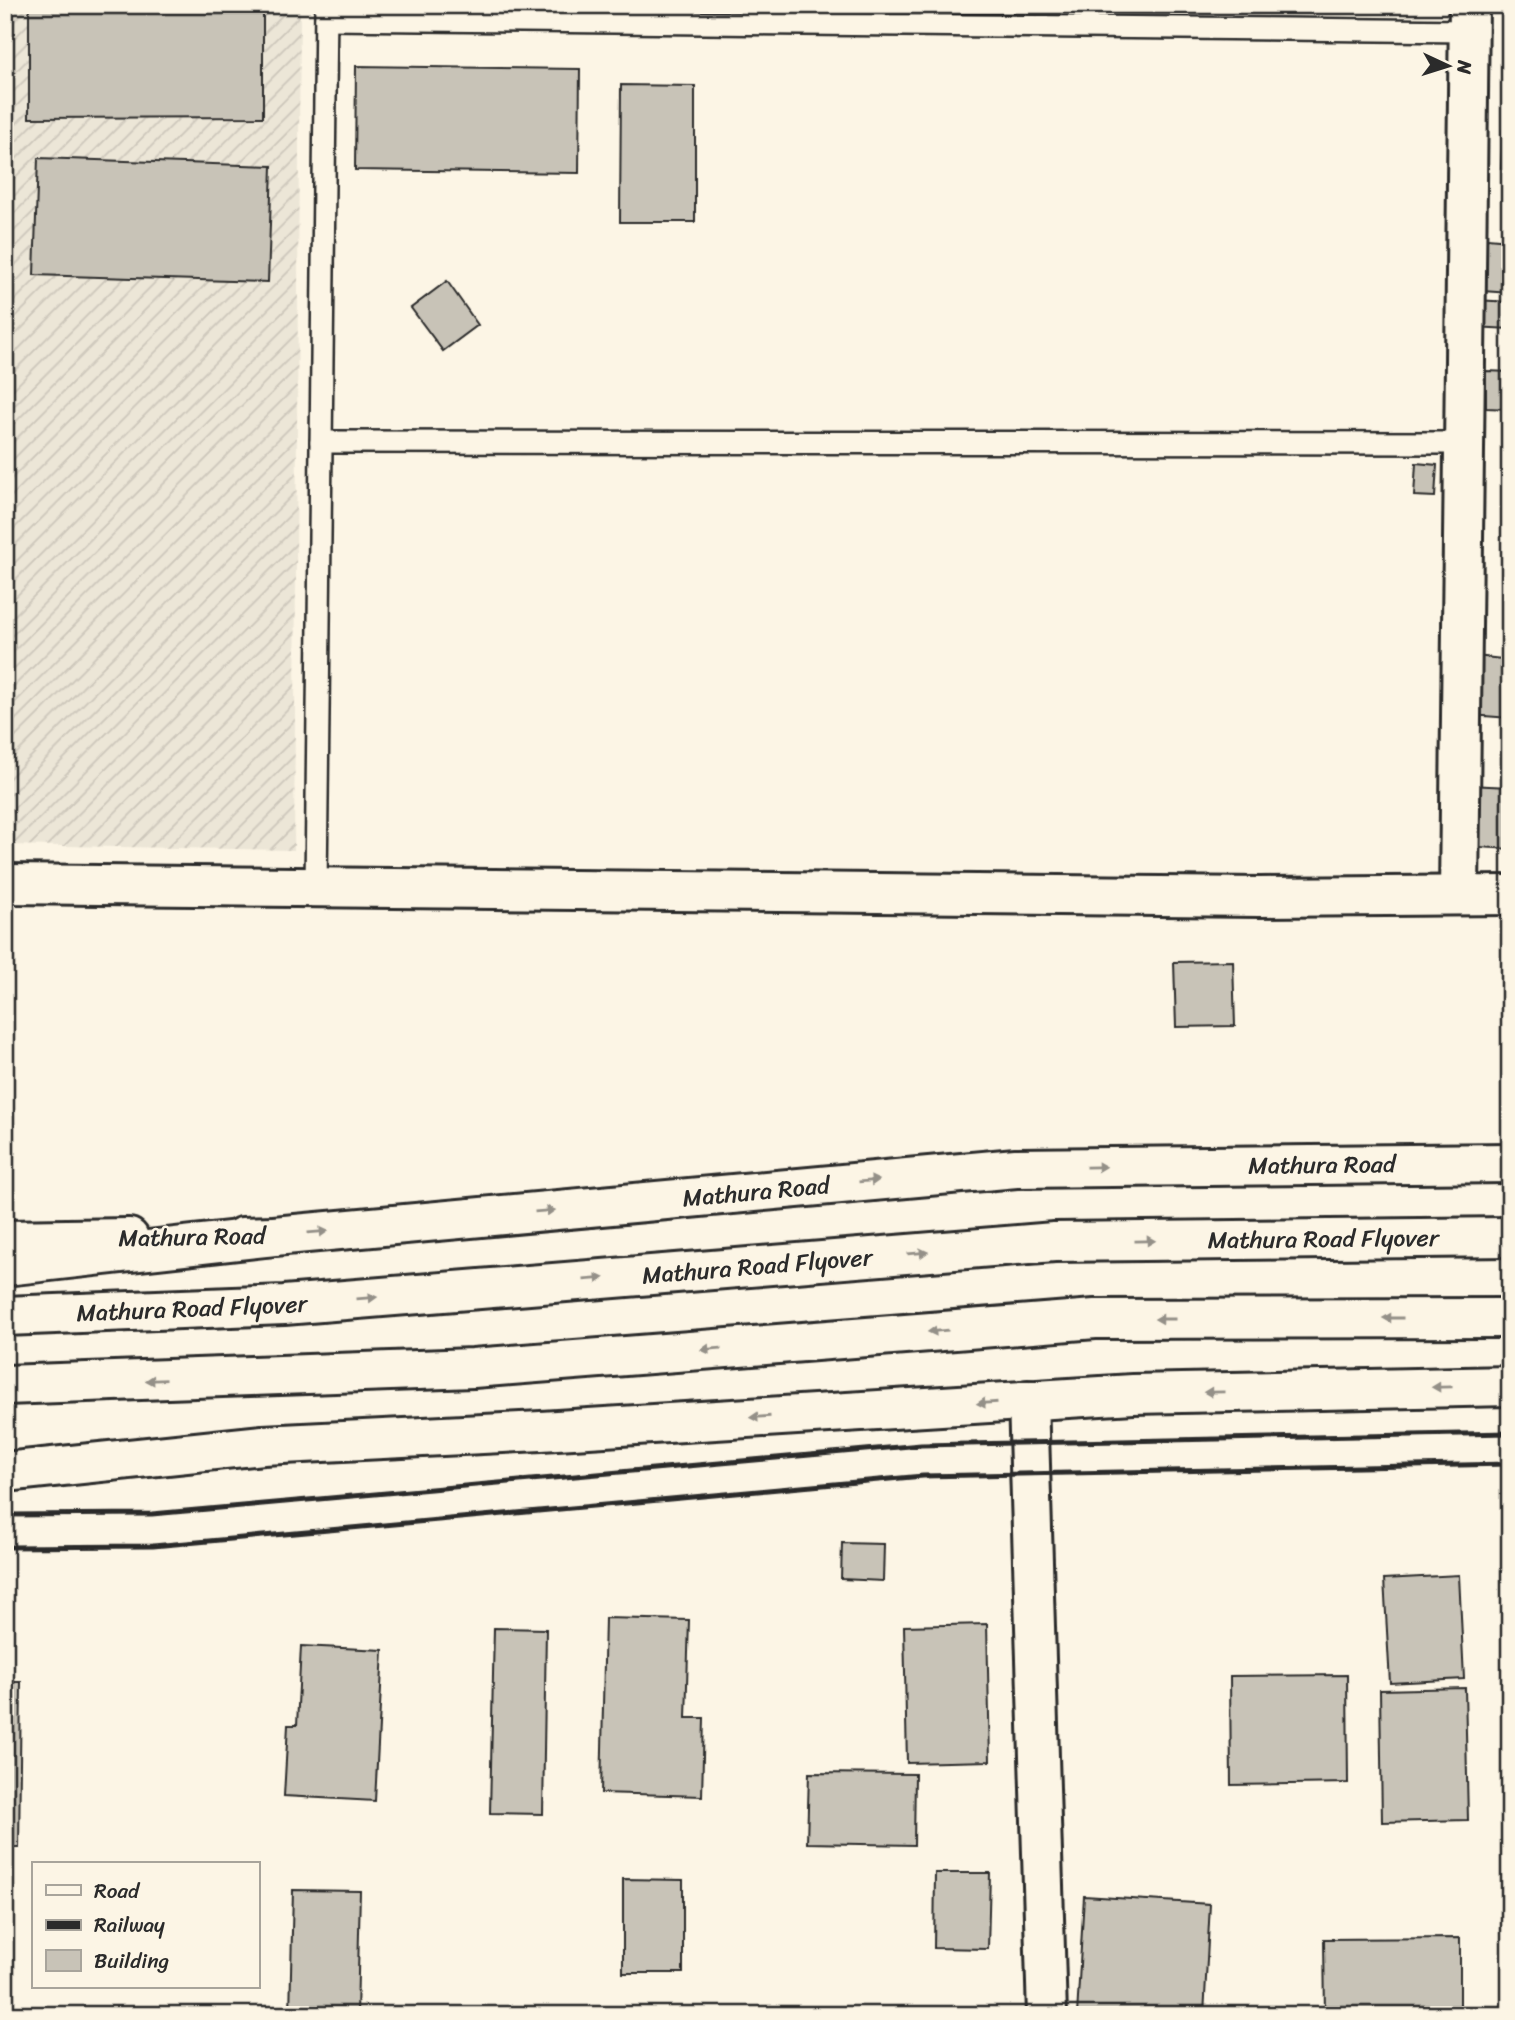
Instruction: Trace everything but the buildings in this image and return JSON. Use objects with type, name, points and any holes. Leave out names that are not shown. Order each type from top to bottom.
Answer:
[{"type":"main road","points":[[1459,895],[1468,18]]},
{"type":"main road","points":[[5,884],[1260,897],[1510,895]]},
{"type":"main road","name":"Mathura Road","points":[[5,1240],[274,1236],[1016,1168],[1510,1163]]},
{"type":"main road","points":[[5,1266],[274,1236]]},
{"type":"main road","name":"Mathura Road Flyover","points":[[5,1316],[284,1305],[1054,1242],[1510,1237]]},
{"type":"main road","points":[[5,1385],[472,1368],[1095,1319],[1510,1318]]},
{"type":"main road","points":[[5,1405],[90,1382]]},
{"type":"main road","points":[[5,1472],[263,1445],[541,1431],[1133,1394],[1510,1386]]},
{"type":"main road","points":[[1028,1400],[1047,2015]]},
{"type":"lane","points":[[316,888],[326,12],[1468,18]]},
{"type":"lane","points":[[320,442],[1464,443]]},
{"type":"shaded area","points":[[5,5],[300,5],[294,850],[5,845]]},
{"type":"railway","points":[[5,1515],[152,1514],[921,1445],[1510,1433]]},
{"type":"railway","points":[[5,1547],[153,1546],[923,1476],[1510,1464]]}]
